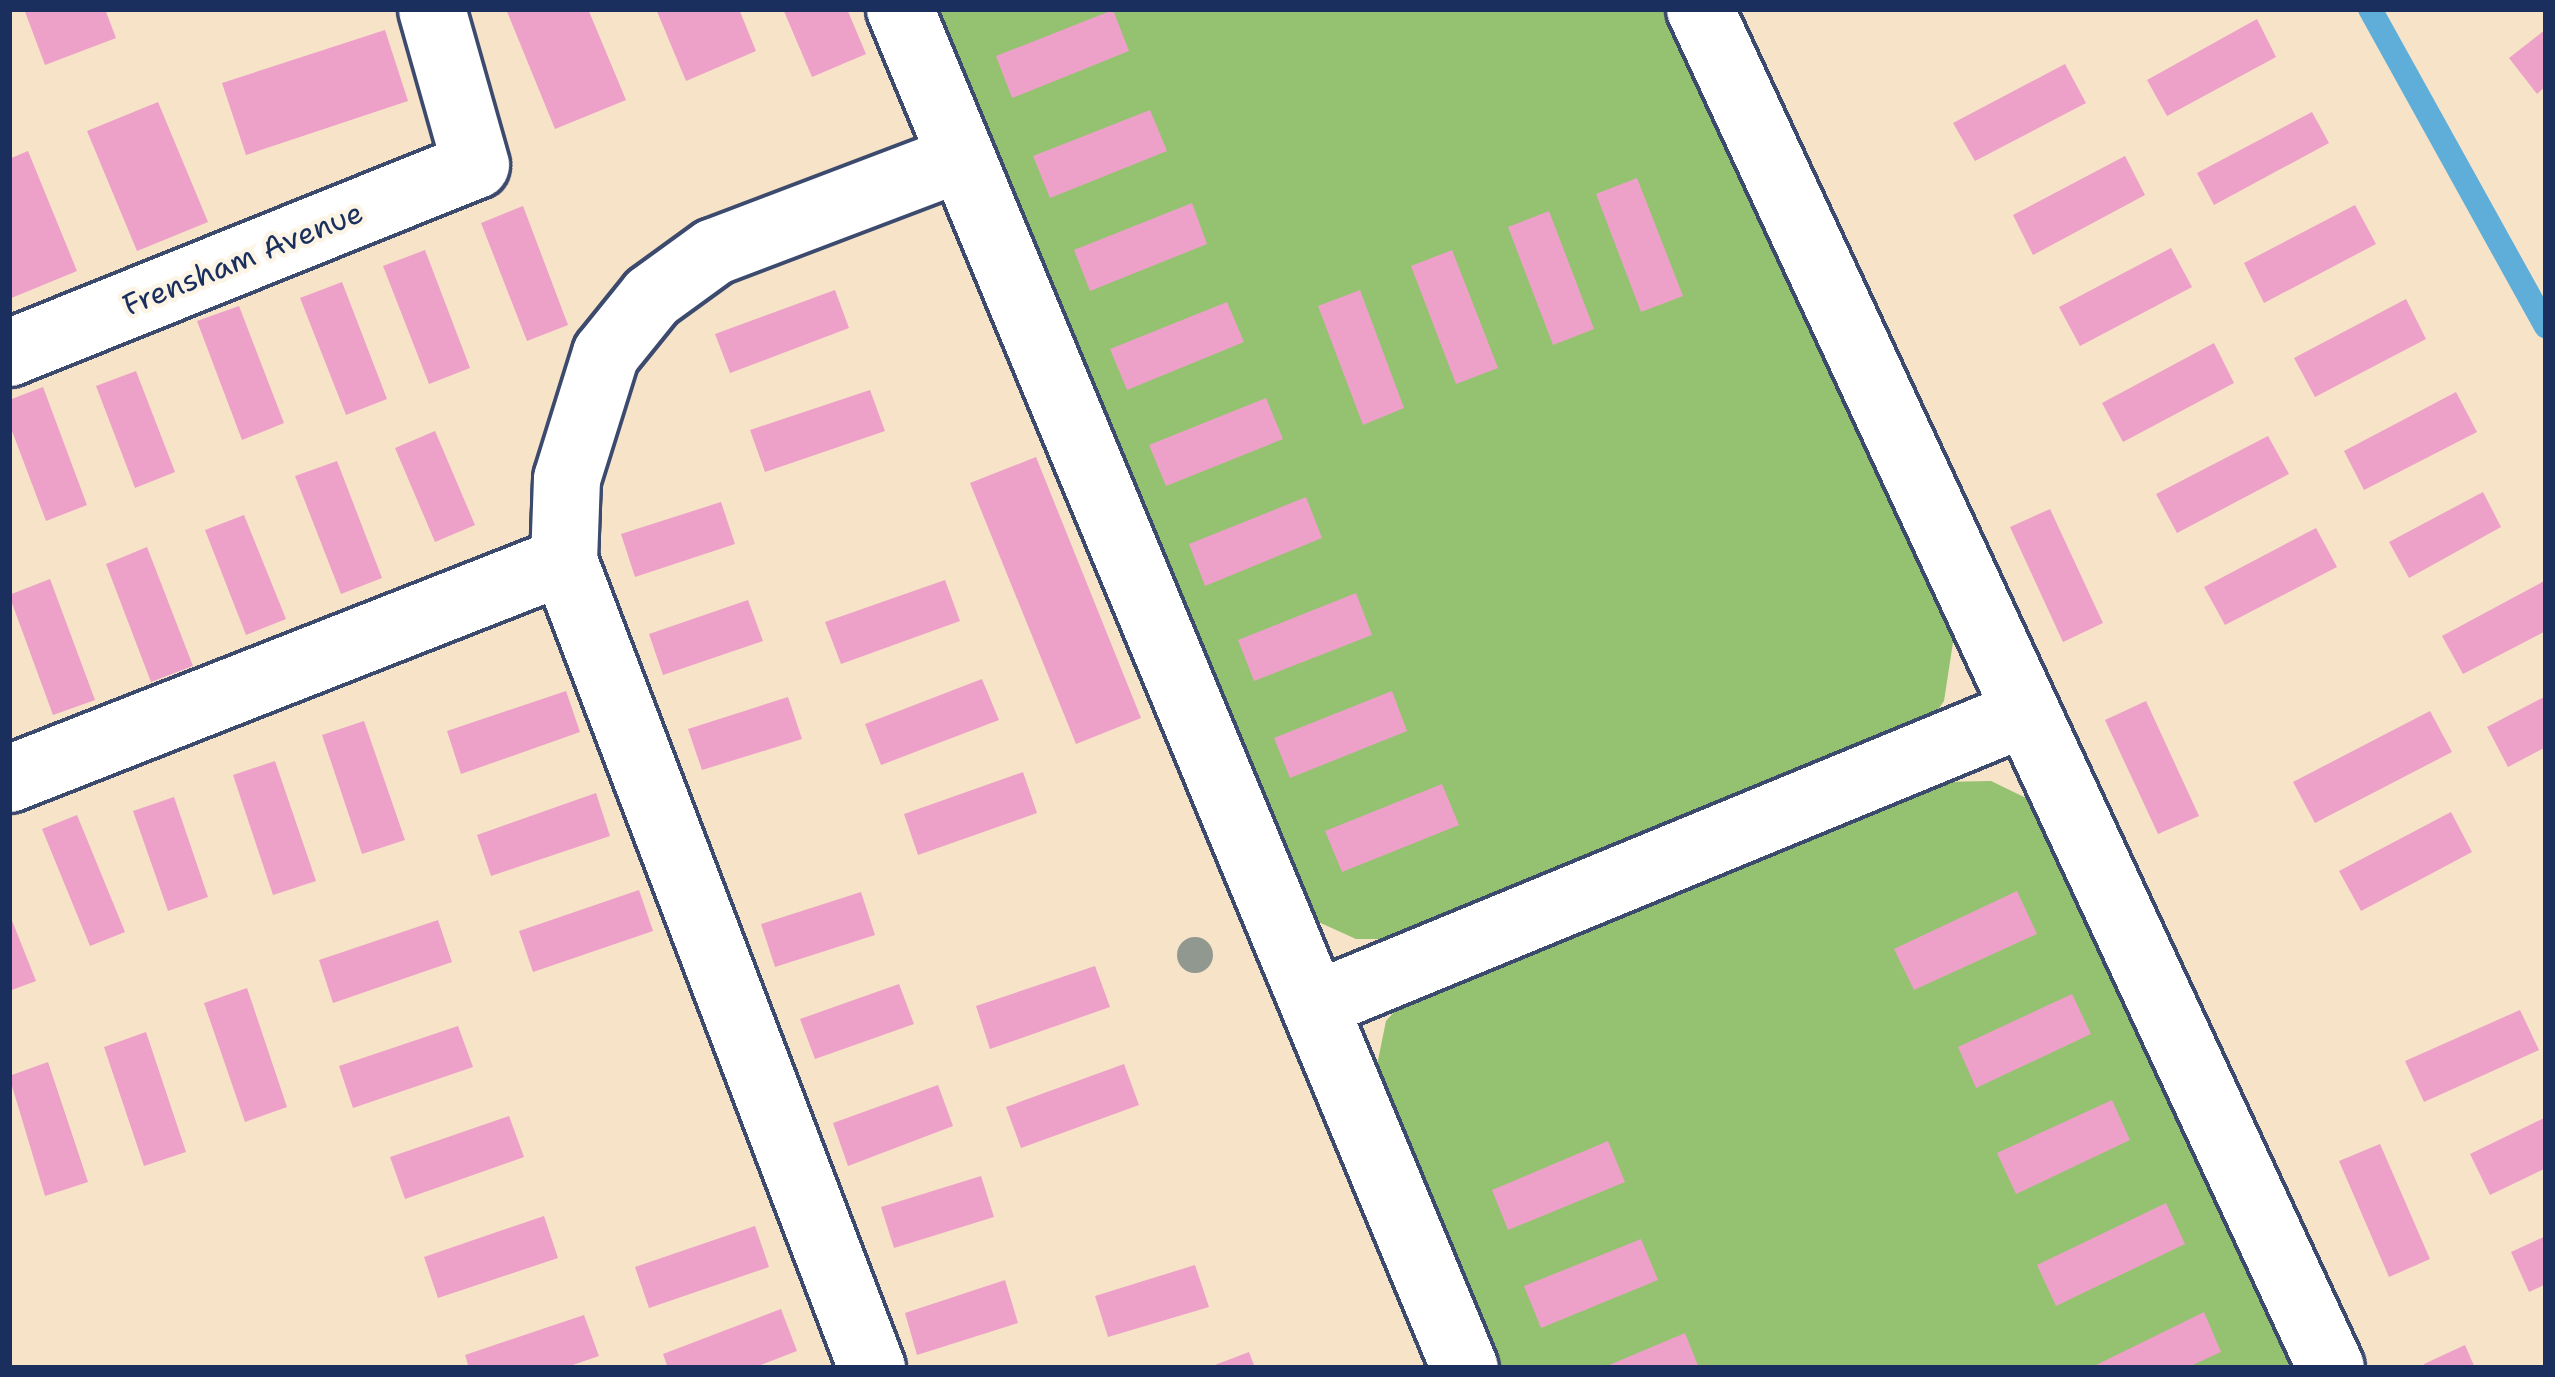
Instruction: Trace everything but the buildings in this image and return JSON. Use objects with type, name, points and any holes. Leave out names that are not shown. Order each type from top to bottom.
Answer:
[{"type":"lane","name":"Frensham Avenue","points":[[9,353],[476,164],[433,9]]},
{"type":"lane","points":[[900,9],[1318,1004],[1465,1368]]},
{"type":"lane","points":[[1700,9],[2020,715],[2331,1368]]},
{"type":"lane","points":[[872,1368],[564,562],[582,415],[606,355],[652,297],[714,252],[961,158]]},
{"type":"lane","points":[[9,779],[564,562]]},
{"type":"lane","points":[[1318,1004],[2020,715]]},
{"type":"green space","points":[[933,9],[1672,9],[1955,629],[1944,701],[1931,720],[1406,939],[1356,939],[1314,920]]},
{"type":"green space","points":[[1991,781],[2026,798],[2046,829],[2298,1368],[1492,1368],[1376,1070],[1386,1021],[1404,1001],[1943,782]]},
{"type":"waterway","points":[[2370,9],[2546,327]]}]
